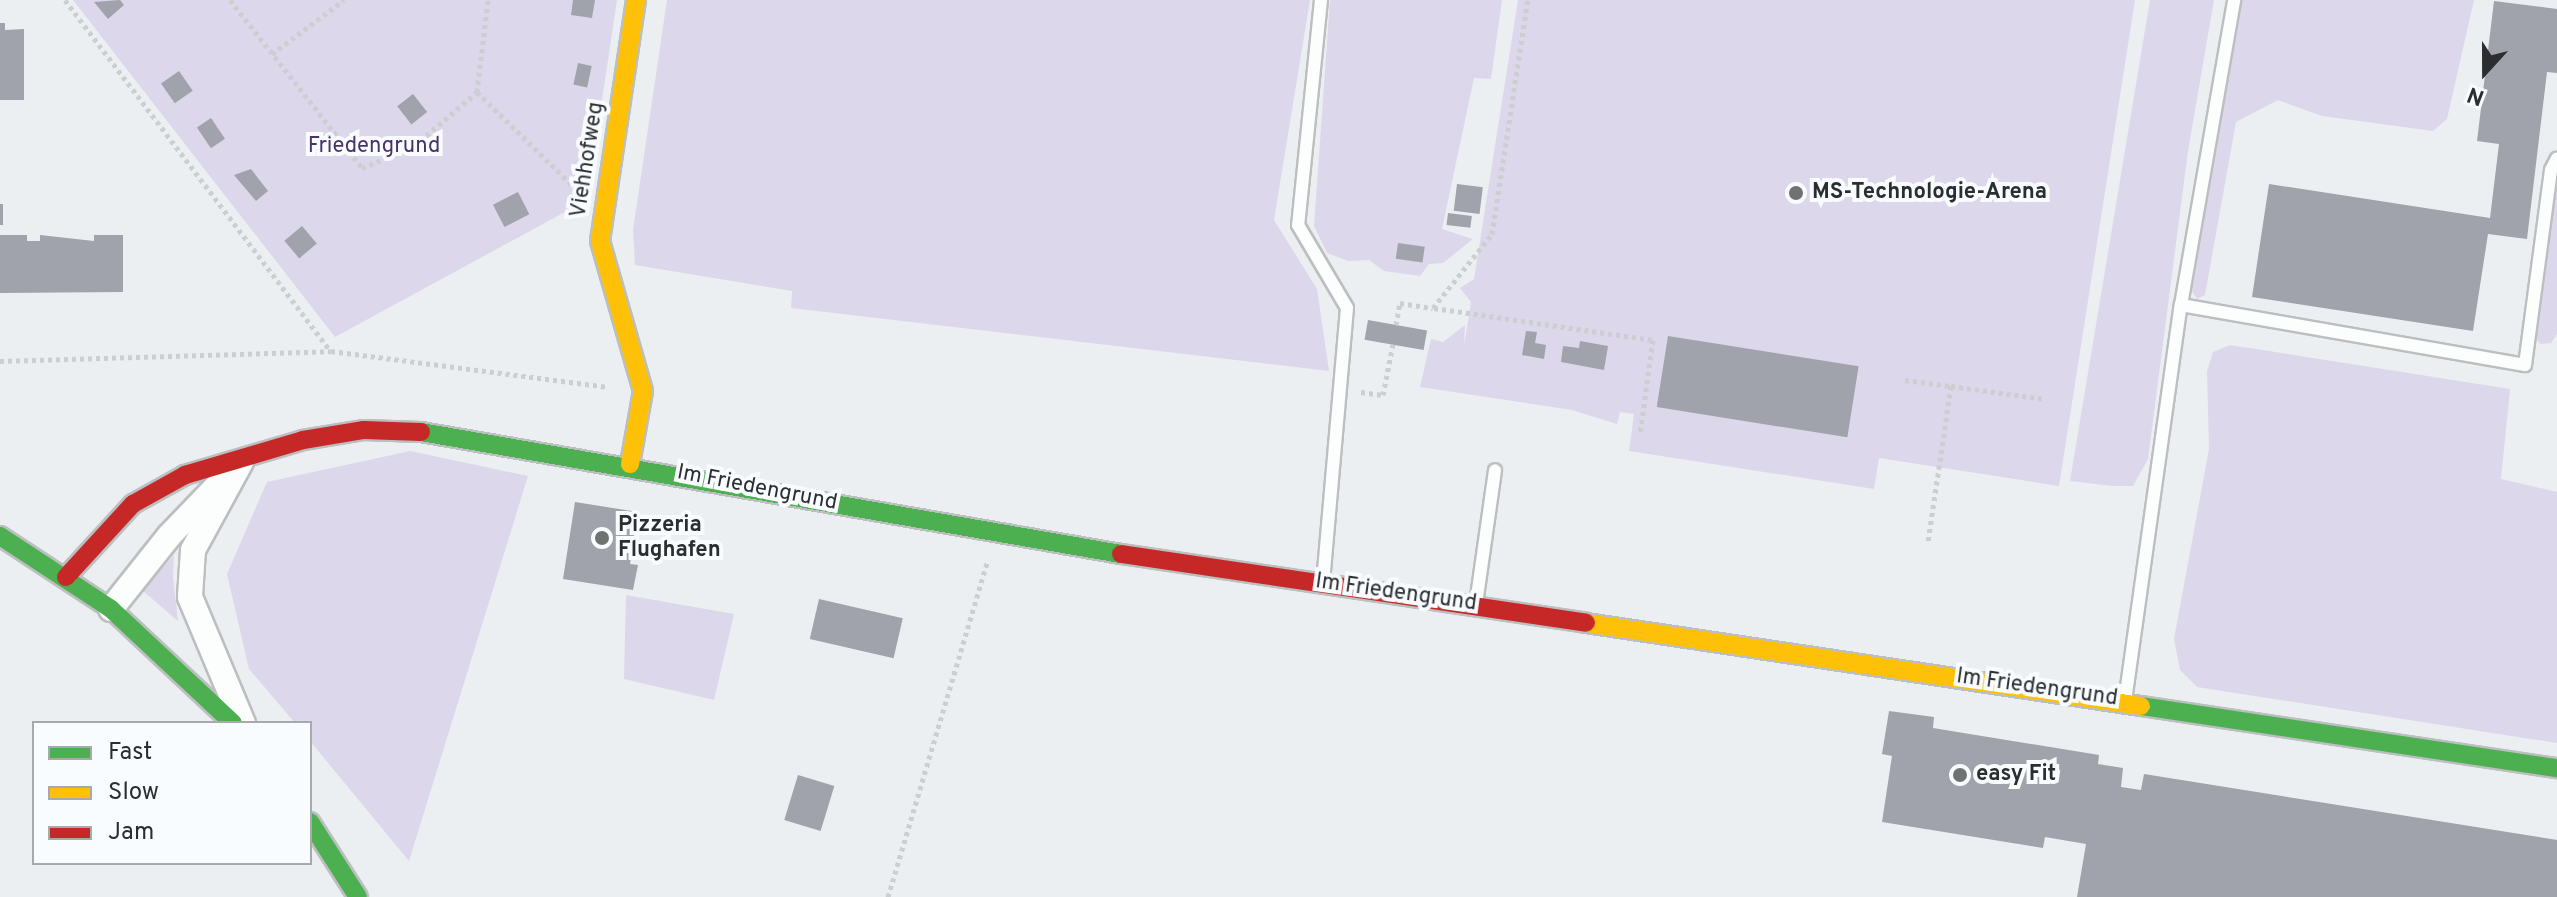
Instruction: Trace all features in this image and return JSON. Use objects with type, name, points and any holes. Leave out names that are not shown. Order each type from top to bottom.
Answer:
[{"type":"street","name":"Viehhofweg","points":[[630,464],[643,391],[600,241],[636,0]]},
{"type":"street","name":"Im Friedengrund","points":[[66,577],[133,504],[185,475],[241,462],[303,440],[364,430],[436,432],[630,464],[995,534],[2557,768]]},
{"type":"street","name":"Im Friedengrund","points":[[111,609],[169,536],[241,462]]},
{"type":"street","points":[[241,462],[193,550],[190,597],[242,721]]},
{"type":"street","points":[[0,536],[111,609],[231,721]]},
{"type":"street","points":[[312,825],[358,897]]},
{"type":"lane","points":[[1321,0],[1298,225],[1347,308],[1323,582]]},
{"type":"lane","points":[[2125,701],[2181,305],[2234,0]]},
{"type":"lane","points":[[2181,305],[2525,365],[2551,170],[2557,158]]},
{"type":"lane","points":[[1476,604],[1495,470]]},
{"type":"path","points":[[65,0],[331,351]]},
{"type":"path","points":[[230,0],[362,168],[414,146],[477,92],[488,0]]},
{"type":"path","points":[[272,54],[344,0]]},
{"type":"path","points":[[1433,308],[1492,234],[1528,0]]},
{"type":"path","points":[[477,92],[604,211]]},
{"type":"path","points":[[1396,325],[1400,303],[1653,340],[1640,434]]},
{"type":"path","points":[[1340,389],[1383,395],[1393,344]]},
{"type":"path","points":[[0,361],[331,351],[643,391]]},
{"type":"path","points":[[1905,380],[2045,399]]},
{"type":"path","points":[[1928,541],[1951,386]]},
{"type":"path","points":[[888,897],[995,534]]},
{"type":"green space","name":"Friedengrund","points":[[73,0],[617,0],[587,200],[335,337]]},
{"type":"green space","points":[[667,0],[1310,0],[1274,220],[1317,289],[1329,371],[791,308],[792,291],[635,265],[633,230]]},
{"type":"green space","points":[[1330,0],[1502,0],[1491,79],[1474,78],[1442,229],[1473,239],[1443,263],[1429,264],[1420,276],[1384,271],[1369,260],[1348,261],[1327,253],[1314,226]]},
{"type":"green space","name":"MS-Technologie-Arena","points":[[1518,0],[2135,0],[2059,486],[1879,458],[1874,489],[1629,451],[1634,414],[1620,412],[1617,424],[1572,410],[1420,387],[1431,339],[1443,342],[1465,325],[1464,346],[1471,302],[1460,288],[1474,279]]},
{"type":"green space","points":[[2150,0],[2214,0],[2188,151],[2148,459],[2133,486],[2070,481]]},
{"type":"green space","points":[[2240,0],[2474,0],[2447,119],[2433,131],[2322,116],[2278,100],[2236,122],[2205,295],[2197,299],[2192,291]]},
{"type":"green space","points":[[2557,186],[2557,334],[2551,343],[2540,344],[2535,336]]},
{"type":"green space","points":[[2230,345],[2510,389],[2501,479],[2557,492],[2557,743],[2197,687],[2180,670],[2174,639],[2209,449],[2207,371],[2213,352]]},
{"type":"green space","points":[[410,451],[528,476],[409,861],[312,743],[312,721],[293,721],[249,669],[227,574],[267,482]]},
{"type":"green space","points":[[174,555],[173,577],[178,621],[143,591]]},
{"type":"green space","points":[[626,595],[734,614],[714,700],[624,679]]},
{"type":"building","points":[[120,0],[124,5],[108,19],[94,2]]},
{"type":"building","points":[[573,0],[595,0],[592,18],[571,15]]},
{"type":"building","points":[[2494,1],[2557,9],[2557,73],[2547,72],[2527,239],[2488,234],[2473,331],[2252,297],[2269,184],[2490,218],[2499,144],[2477,141]]},
{"type":"building","points":[[0,23],[5,23],[5,30],[24,29],[24,100],[0,100]]},
{"type":"building","points":[[578,63],[592,66],[587,87],[573,85]]},
{"type":"building","points":[[179,71],[193,91],[175,103],[161,84]]},
{"type":"building","points":[[413,94],[427,112],[411,124],[397,106]]},
{"type":"building","points":[[211,118],[225,139],[211,148],[197,128]]},
{"type":"building","points":[[251,169],[268,191],[256,201],[234,175]]},
{"type":"building","points":[[1457,184],[1483,187],[1480,214],[1454,211]]},
{"type":"building","points":[[518,192],[529,214],[504,227],[493,205]]},
{"type":"building","points":[[0,204],[3,204],[3,225],[0,225]]},
{"type":"building","points":[[1448,213],[1472,216],[1470,228],[1447,225]]},
{"type":"building","points":[[302,226],[317,244],[299,258],[284,241]]},
{"type":"building","points":[[0,235],[27,235],[27,241],[40,241],[40,235],[94,241],[94,235],[123,235],[123,292],[0,293]]},
{"type":"building","points":[[1398,243],[1425,247],[1423,263],[1396,259]]},
{"type":"building","points":[[1368,320],[1427,330],[1424,350],[1365,340]]},
{"type":"building","points":[[1526,331],[1537,332],[1535,343],[1546,345],[1544,359],[1522,355]]},
{"type":"building","points":[[1668,336],[1859,366],[1847,437],[1657,407]]},
{"type":"building","points":[[1580,341],[1608,346],[1604,370],[1561,362],[1563,346],[1579,348]]},
{"type":"building","name":"Pizzeria Flughafen","points":[[575,502],[638,512],[630,564],[638,565],[633,590],[563,579]]},
{"type":"building","points":[[819,599],[903,618],[894,658],[810,639]]},
{"type":"building","points":[[1889,711],[1934,717],[1933,728],[2099,755],[2098,764],[2123,768],[2121,787],[2141,790],[2144,774],[2557,840],[2557,897],[2077,897],[2086,844],[2045,837],[2043,848],[1882,822],[1892,756],[1882,754]]},
{"type":"building","points":[[798,775],[834,786],[821,831],[784,820]]},
{"type":"traffic: fast","points":[[421,432],[1121,554]]},
{"type":"traffic: fast","points":[[0,536],[111,609],[231,721]]},
{"type":"traffic: fast","points":[[2141,706],[2557,768]]},
{"type":"traffic: fast","points":[[312,825],[358,897]]},
{"type":"traffic: slow","points":[[630,464],[643,391],[600,241],[636,0]]},
{"type":"traffic: slow","points":[[1586,623],[2141,706]]},
{"type":"traffic: jam","points":[[66,577],[133,504],[185,475],[303,440],[364,430],[421,432]]},
{"type":"traffic: jam","points":[[1121,554],[1586,623]]},
{"type":"place","name":"MS-Technologie-Arena","points":[[1796,193]]},
{"type":"place","name":"Pizzeria Flughafen","points":[[602,538]]},
{"type":"place","name":"easy Fit","points":[[1960,775]]}]
